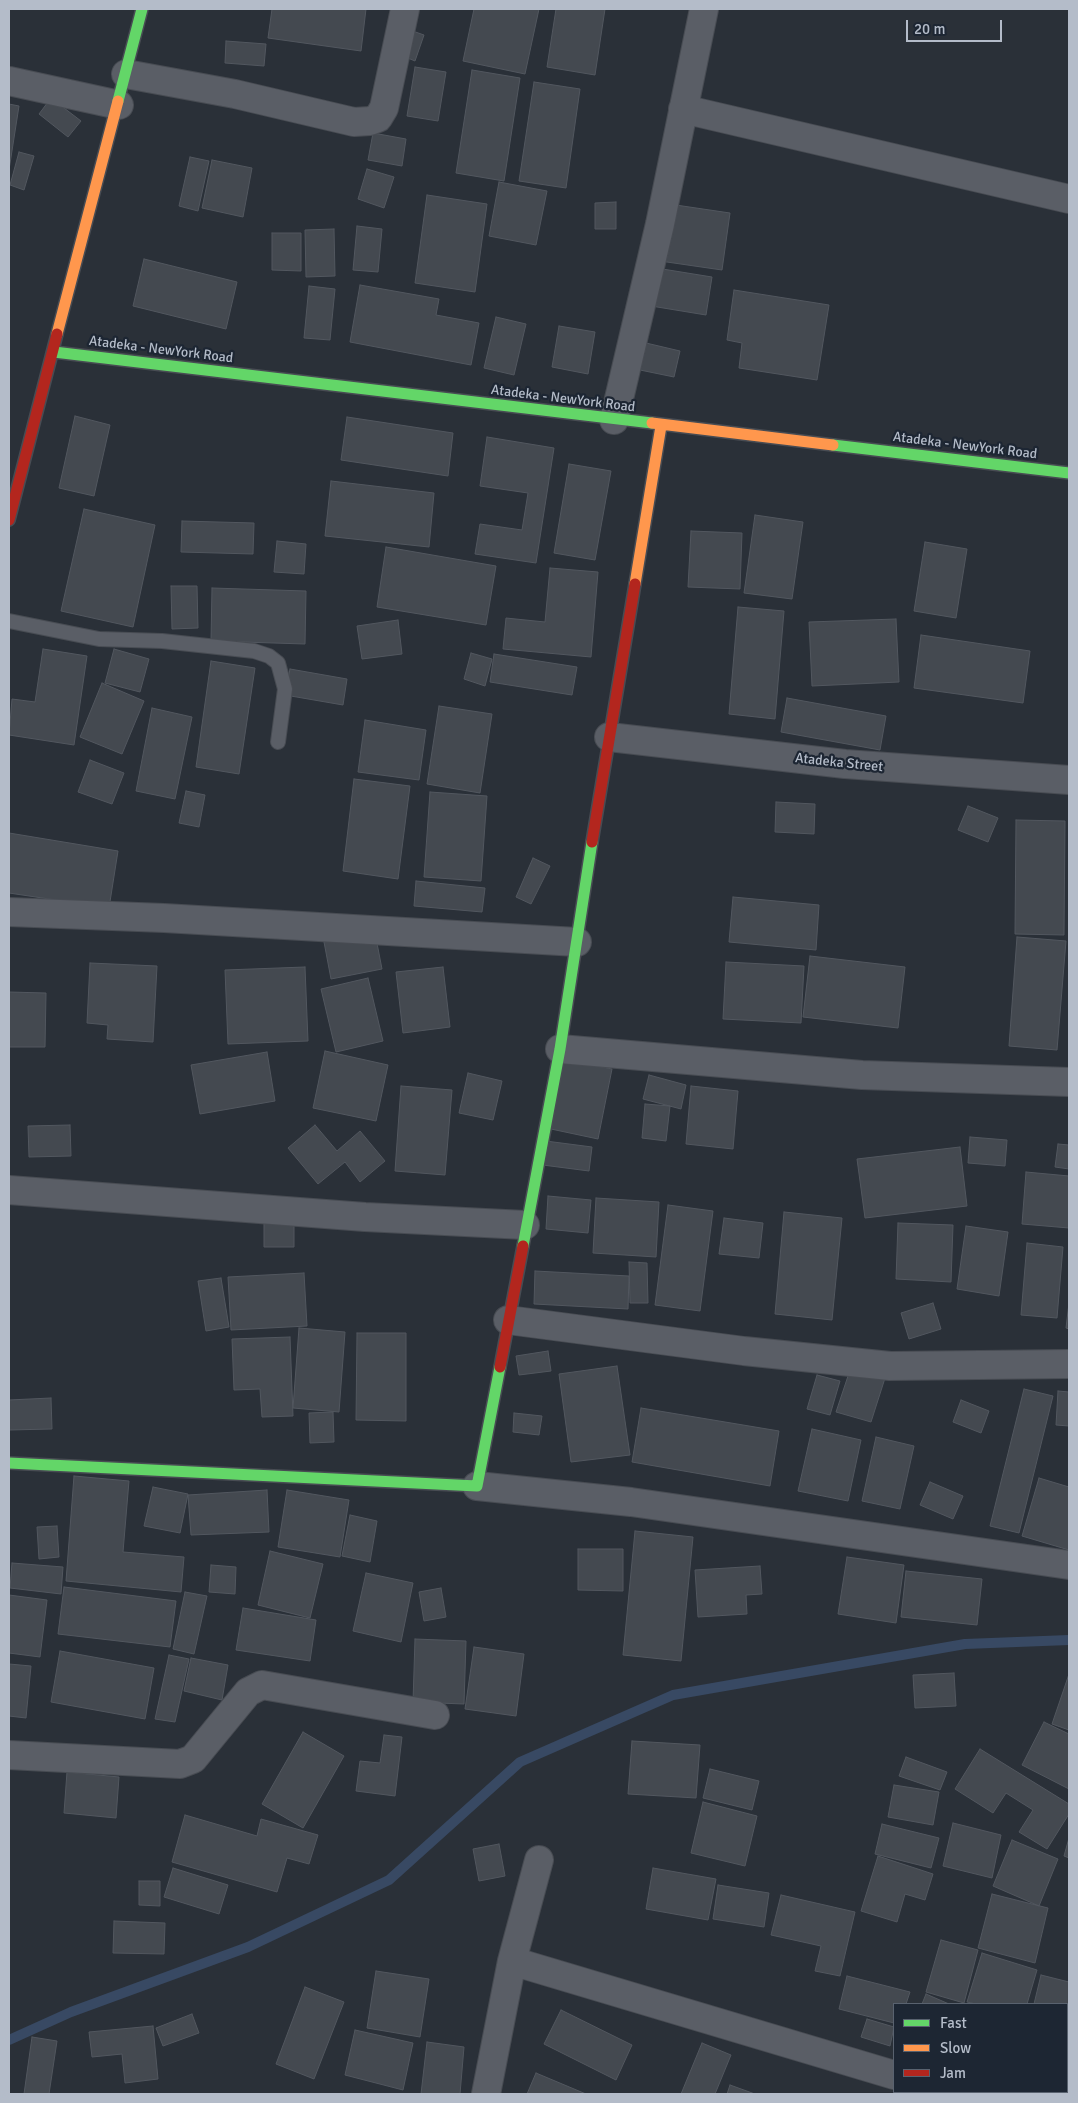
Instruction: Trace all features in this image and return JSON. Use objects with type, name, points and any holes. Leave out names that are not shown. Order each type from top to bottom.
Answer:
[{"type":"street","points":[[9,520],[119,105],[142,9]]},
{"type":"street","points":[[126,74],[236,94],[354,122],[370,121],[378,118],[384,108],[405,9]]},
{"type":"street","points":[[614,420],[660,224],[704,9]]},
{"type":"street","points":[[9,81],[119,105]]},
{"type":"street","points":[[683,109],[1069,199]]},
{"type":"street","name":"Atadeka - NewYork Road","points":[[54,352],[661,426],[1069,473]]},
{"type":"street","points":[[477,1486],[525,1225],[560,1049],[568,986],[577,942],[609,736],[661,426]]},
{"type":"street","name":"Atadeka Street","points":[[609,736],[845,764],[1069,780]]},
{"type":"street","points":[[9,912],[164,918],[577,942]]},
{"type":"street","points":[[560,1049],[862,1076],[1069,1082]]},
{"type":"street","points":[[9,1190],[365,1217],[525,1225]]},
{"type":"street","points":[[508,1320],[744,1351],[890,1366],[1069,1364]]},
{"type":"street","points":[[9,1463],[477,1486],[631,1502],[1069,1565]]},
{"type":"street","points":[[9,1755],[180,1764],[193,1759],[248,1692],[262,1685],[435,1715]]},
{"type":"street","points":[[486,2094],[512,1961],[539,1860]]},
{"type":"street","points":[[512,1961],[893,2075]]},
{"type":"lane","points":[[9,621],[99,639],[162,642],[254,651],[268,656],[278,663],[286,690],[278,742]]},
{"type":"building","points":[[272,9],[366,9],[361,51],[268,38]]},
{"type":"building","points":[[474,9],[539,9],[525,74],[463,61]]},
{"type":"building","points":[[556,9],[605,9],[595,75],[547,67]]},
{"type":"building","points":[[407,29],[424,35],[415,61],[398,54]]},
{"type":"building","points":[[226,41],[266,44],[264,66],[225,63]]},
{"type":"building","points":[[415,67],[446,72],[438,121],[407,116]]},
{"type":"building","points":[[472,70],[520,78],[504,181],[456,173]]},
{"type":"building","points":[[534,82],[580,89],[566,188],[519,181]]},
{"type":"building","points":[[51,98],[81,121],[68,137],[39,114]]},
{"type":"building","points":[[9,104],[19,106],[9,170]]},
{"type":"building","points":[[373,133],[406,139],[402,166],[368,160]]},
{"type":"building","points":[[19,152],[34,156],[24,190],[10,185]]},
{"type":"building","points":[[190,157],[209,161],[198,211],[179,206]]},
{"type":"building","points":[[212,160],[252,168],[243,217],[202,208]]},
{"type":"building","points":[[367,169],[394,177],[384,208],[358,199]]},
{"type":"building","points":[[499,182],[547,191],[536,245],[489,236]]},
{"type":"building","points":[[427,195],[487,204],[475,292],[415,283]]},
{"type":"building","points":[[616,202],[616,229],[595,229],[595,203]]},
{"type":"building","points":[[669,204],[730,213],[722,270],[660,261]]},
{"type":"building","points":[[357,226],[382,229],[378,272],[353,270]]},
{"type":"building","points":[[334,229],[335,276],[306,277],[305,230]]},
{"type":"building","points":[[272,233],[301,233],[301,271],[272,270]]},
{"type":"building","points":[[144,259],[237,282],[226,329],[133,306]]},
{"type":"building","points":[[650,267],[712,277],[706,315],[645,305]]},
{"type":"building","points":[[360,285],[439,299],[436,315],[479,323],[471,365],[350,342]]},
{"type":"building","points":[[309,286],[335,289],[330,340],[304,338]]},
{"type":"building","points":[[734,290],[829,305],[817,380],[739,368],[742,343],[727,340]]},
{"type":"building","points":[[496,317],[526,324],[514,375],[484,368]]},
{"type":"building","points":[[559,326],[595,332],[588,374],[552,367]]},
{"type":"building","points":[[646,343],[680,351],[674,377],[640,370]]},
{"type":"building","points":[[75,416],[110,425],[94,496],[59,488]]},
{"type":"building","points":[[347,417],[453,433],[448,476],[341,460]]},
{"type":"building","points":[[487,437],[554,448],[536,563],[475,554],[480,524],[522,530],[528,493],[480,486]]},
{"type":"building","points":[[569,464],[611,471],[595,560],[554,553]]},
{"type":"building","points":[[331,481],[434,493],[429,547],[325,536]]},
{"type":"building","points":[[84,509],[155,525],[133,627],[61,611]]},
{"type":"building","points":[[755,515],[803,522],[792,599],[744,593]]},
{"type":"building","points":[[182,521],[254,523],[253,554],[181,552]]},
{"type":"building","points":[[691,531],[742,533],[740,589],[688,587]]},
{"type":"building","points":[[277,541],[306,544],[304,574],[274,572]]},
{"type":"building","points":[[925,542],[967,549],[956,618],[914,611]]},
{"type":"building","points":[[386,547],[496,566],[486,625],[377,607]]},
{"type":"building","points":[[550,568],[598,572],[591,657],[503,649],[506,618],[545,622]]},
{"type":"building","points":[[171,586],[197,586],[198,628],[172,629]]},
{"type":"building","points":[[212,588],[306,591],[305,644],[211,641]]},
{"type":"building","points":[[738,607],[784,611],[775,719],[729,714]]},
{"type":"building","points":[[896,619],[899,682],[812,686],[809,622]]},
{"type":"building","points":[[398,620],[402,654],[362,659],[357,626]]},
{"type":"building","points":[[921,635],[1030,651],[1023,703],[914,688]]},
{"type":"building","points":[[43,649],[87,656],[74,745],[9,735],[12,699],[35,702]]},
{"type":"building","points":[[114,649],[149,659],[140,692],[105,683]]},
{"type":"building","points":[[471,653],[492,659],[485,686],[464,679]]},
{"type":"building","points":[[494,654],[577,667],[572,695],[490,682]]},
{"type":"building","points":[[211,661],[255,668],[239,774],[196,767]]},
{"type":"building","points":[[290,669],[347,679],[343,705],[285,695]]},
{"type":"building","points":[[102,683],[144,701],[122,754],[80,737]]},
{"type":"building","points":[[787,698],[886,716],[880,750],[781,732]]},
{"type":"building","points":[[439,706],[492,714],[480,793],[427,784]]},
{"type":"building","points":[[152,708],[192,717],[175,799],[136,791]]},
{"type":"building","points":[[365,720],[426,730],[419,780],[358,772]]},
{"type":"building","points":[[90,760],[124,773],[112,804],[78,792]]},
{"type":"building","points":[[354,779],[410,786],[398,879],[343,871]]},
{"type":"building","points":[[186,791],[205,795],[199,827],[179,823]]},
{"type":"building","points":[[430,792],[487,796],[481,881],[424,877]]},
{"type":"building","points":[[776,802],[815,804],[814,834],[775,832]]},
{"type":"building","points":[[968,806],[998,818],[988,842],[958,830]]},
{"type":"building","points":[[1016,820],[1065,821],[1064,935],[1015,934]]},
{"type":"building","points":[[9,833],[118,851],[109,908],[9,893]]},
{"type":"building","points":[[533,858],[550,866],[531,904],[516,897]]},
{"type":"building","points":[[416,881],[485,888],[482,912],[414,906]]},
{"type":"building","points":[[733,897],[819,905],[816,950],[729,942]]},
{"type":"building","points":[[375,933],[382,969],[331,979],[324,942]]},
{"type":"building","points":[[1017,937],[1066,941],[1057,1050],[1009,1046]]},
{"type":"building","points":[[810,956],[905,967],[898,1028],[803,1017]]},
{"type":"building","points":[[726,962],[804,966],[801,1023],[723,1019]]},
{"type":"building","points":[[90,963],[157,966],[153,1042],[107,1039],[108,1025],[87,1023]]},
{"type":"building","points":[[305,967],[308,1041],[228,1044],[225,970]]},
{"type":"building","points":[[443,967],[450,1027],[403,1033],[396,972]]},
{"type":"building","points":[[368,978],[383,1041],[336,1052],[321,989]]},
{"type":"building","points":[[9,992],[46,993],[45,1047],[9,1047]]},
{"type":"building","points":[[325,1051],[388,1065],[376,1121],[313,1108]]},
{"type":"building","points":[[267,1052],[275,1101],[200,1114],[191,1065]]},
{"type":"building","points":[[564,1059],[612,1069],[598,1139],[551,1129]]},
{"type":"building","points":[[468,1073],[502,1081],[493,1120],[459,1113]]},
{"type":"building","points":[[649,1075],[686,1085],[681,1109],[643,1099]]},
{"type":"building","points":[[401,1086],[452,1090],[445,1175],[395,1171]]},
{"type":"building","points":[[691,1086],[738,1091],[733,1149],[686,1144]]},
{"type":"building","points":[[645,1104],[670,1106],[666,1141],[642,1138]]},
{"type":"building","points":[[70,1125],[71,1156],[29,1157],[28,1126]]},
{"type":"building","points":[[315,1125],[337,1151],[360,1131],[385,1161],[360,1182],[345,1162],[318,1184],[288,1148]]},
{"type":"building","points":[[970,1137],[1007,1140],[1005,1166],[968,1163]]},
{"type":"building","points":[[538,1140],[592,1147],[589,1171],[535,1164]]},
{"type":"building","points":[[1058,1144],[1069,1145],[1069,1169],[1055,1167]]},
{"type":"building","points":[[960,1147],[967,1206],[865,1218],[857,1159]]},
{"type":"building","points":[[1026,1172],[1069,1176],[1069,1228],[1022,1224]]},
{"type":"building","points":[[548,1196],[591,1200],[588,1233],[546,1229]]},
{"type":"building","points":[[596,1198],[659,1202],[656,1257],[593,1253]]},
{"type":"building","points":[[668,1205],[713,1211],[700,1311],[655,1305]]},
{"type":"building","points":[[784,1212],[842,1218],[832,1320],[775,1314]]},
{"type":"building","points":[[724,1218],[763,1223],[759,1258],[719,1254]]},
{"type":"building","points":[[264,1219],[294,1220],[294,1247],[264,1247]]},
{"type":"building","points":[[898,1223],[953,1225],[951,1282],[896,1279]]},
{"type":"building","points":[[966,1226],[1008,1232],[999,1296],[957,1289]]},
{"type":"building","points":[[1027,1243],[1063,1247],[1057,1318],[1021,1315]]},
{"type":"building","points":[[629,1262],[647,1263],[648,1303],[630,1303]]},
{"type":"building","points":[[535,1271],[629,1276],[628,1309],[534,1304]]},
{"type":"building","points":[[304,1273],[307,1326],[231,1330],[228,1277]]},
{"type":"building","points":[[221,1278],[229,1327],[206,1331],[198,1281]]},
{"type":"building","points":[[933,1303],[941,1329],[909,1339],[901,1313]]},
{"type":"building","points":[[1069,1303],[1069,1329],[1066,1328]]},
{"type":"building","points":[[299,1328],[345,1332],[339,1412],[293,1408]]},
{"type":"building","points":[[357,1333],[406,1333],[406,1421],[356,1420]]},
{"type":"building","points":[[290,1337],[293,1416],[262,1417],[260,1389],[234,1390],[232,1339]]},
{"type":"building","points":[[548,1351],[551,1371],[519,1375],[516,1356]]},
{"type":"building","points":[[852,1364],[886,1375],[871,1422],[836,1412]]},
{"type":"building","points":[[617,1366],[630,1455],[571,1462],[559,1374]]},
{"type":"building","points":[[817,1375],[840,1381],[830,1415],[807,1409]]},
{"type":"building","points":[[1024,1389],[1053,1396],[1019,1533],[990,1526]]},
{"type":"building","points":[[1058,1391],[1069,1392],[1069,1426],[1056,1425]]},
{"type":"building","points":[[51,1398],[52,1429],[9,1430],[9,1400]]},
{"type":"building","points":[[961,1400],[989,1411],[981,1433],[953,1422]]},
{"type":"building","points":[[641,1408],[779,1431],[770,1486],[632,1462]]},
{"type":"building","points":[[333,1412],[334,1442],[310,1443],[309,1413]]},
{"type":"building","points":[[514,1413],[542,1416],[539,1435],[513,1432]]},
{"type":"building","points":[[812,1429],[861,1440],[848,1501],[798,1491]]},
{"type":"building","points":[[876,1437],[914,1446],[900,1509],[862,1501]]},
{"type":"building","points":[[74,1476],[129,1481],[123,1552],[184,1557],[181,1592],[66,1581]]},
{"type":"building","points":[[1039,1478],[1069,1487],[1069,1550],[1022,1536]]},
{"type":"building","points":[[930,1482],[963,1496],[953,1519],[920,1505]]},
{"type":"building","points":[[153,1487],[188,1494],[180,1533],[144,1526]]},
{"type":"building","points":[[267,1490],[269,1532],[191,1535],[188,1495]]},
{"type":"building","points":[[287,1490],[349,1500],[340,1557],[278,1547]]},
{"type":"building","points":[[350,1515],[377,1521],[370,1562],[342,1556]]},
{"type":"building","points":[[57,1526],[59,1557],[39,1559],[37,1527]]},
{"type":"building","points":[[635,1531],[693,1537],[681,1661],[623,1655]]},
{"type":"building","points":[[578,1549],[623,1549],[623,1591],[578,1590]]},
{"type":"building","points":[[270,1551],[323,1564],[310,1618],[258,1605]]},
{"type":"building","points":[[847,1557],[904,1565],[896,1623],[838,1614]]},
{"type":"building","points":[[12,1563],[63,1567],[61,1594],[10,1588]]},
{"type":"building","points":[[211,1565],[236,1567],[235,1594],[209,1592]]},
{"type":"building","points":[[760,1566],[762,1594],[746,1595],[747,1614],[698,1617],[695,1570]]},
{"type":"building","points":[[906,1571],[982,1579],[977,1625],[901,1617]]},
{"type":"building","points":[[366,1573],[413,1583],[401,1642],[353,1631]]},
{"type":"building","points":[[64,1587],[176,1601],[170,1647],[58,1634]]},
{"type":"building","points":[[441,1588],[446,1617],[424,1621],[419,1592]]},
{"type":"building","points":[[185,1592],[207,1596],[194,1654],[173,1649]]},
{"type":"building","points":[[9,1595],[47,1600],[40,1657],[9,1653]]},
{"type":"building","points":[[243,1608],[316,1620],[310,1661],[236,1650]]},
{"type":"building","points":[[415,1639],[466,1641],[464,1704],[413,1702]]},
{"type":"building","points":[[474,1647],[524,1654],[516,1716],[465,1709]]},
{"type":"building","points":[[60,1651],[154,1668],[145,1719],[51,1702]]},
{"type":"building","points":[[169,1655],[189,1659],[175,1722],[155,1719]]},
{"type":"building","points":[[191,1658],[228,1665],[222,1700],[184,1691]]},
{"type":"building","points":[[9,1664],[31,1666],[26,1718],[9,1716]]},
{"type":"building","points":[[954,1673],[956,1706],[915,1708],[913,1675]]},
{"type":"building","points":[[1069,1678],[1069,1730],[1052,1724]]},
{"type":"building","points":[[1044,1722],[1069,1734],[1069,1789],[1022,1765]]},
{"type":"building","points":[[303,1732],[344,1756],[303,1828],[262,1804]]},
{"type":"building","points":[[384,1735],[402,1737],[395,1796],[356,1791],[360,1761],[380,1763]]},
{"type":"building","points":[[632,1741],[700,1745],[696,1798],[628,1794]]},
{"type":"building","points":[[980,1749],[1069,1804],[1069,1814],[1047,1849],[1019,1832],[1033,1810],[1006,1793],[993,1813],[955,1789]]},
{"type":"building","points":[[906,1757],[947,1772],[940,1790],[899,1776]]},
{"type":"building","points":[[710,1769],[759,1781],[752,1810],[703,1798]]},
{"type":"building","points":[[67,1772],[119,1777],[116,1818],[64,1813]]},
{"type":"building","points":[[894,1785],[939,1792],[933,1825],[888,1817]]},
{"type":"building","points":[[703,1802],[757,1816],[745,1866],[691,1853]]},
{"type":"building","points":[[185,1815],[257,1836],[261,1819],[318,1835],[309,1864],[287,1858],[277,1892],[172,1862]]},
{"type":"building","points":[[953,1823],[1001,1835],[992,1878],[943,1866]]},
{"type":"building","points":[[882,1824],[939,1838],[931,1868],[875,1854]]},
{"type":"building","points":[[1069,1838],[1069,1858],[1064,1856]]},
{"type":"building","points":[[1012,1840],[1058,1859],[1039,1906],[993,1886]]},
{"type":"building","points":[[499,1844],[505,1876],[479,1881],[473,1849]]},
{"type":"building","points":[[878,1856],[933,1874],[925,1900],[905,1894],[897,1922],[861,1911]]},
{"type":"building","points":[[173,1868],[228,1885],[219,1914],[164,1897]]},
{"type":"building","points":[[653,1868],[716,1879],[708,1920],[646,1909]]},
{"type":"building","points":[[139,1881],[160,1881],[160,1906],[139,1905]]},
{"type":"building","points":[[718,1885],[769,1893],[764,1927],[713,1919]]},
{"type":"building","points":[[992,1894],[1048,1908],[1035,1963],[978,1948]]},
{"type":"building","points":[[781,1895],[855,1912],[840,1976],[815,1971],[821,1946],[771,1935]]},
{"type":"building","points":[[114,1921],[165,1923],[164,1954],[113,1953]]},
{"type":"building","points":[[941,1940],[978,1950],[964,2003],[926,1992]]},
{"type":"building","points":[[982,1953],[1037,1970],[1027,2003],[967,2002]]},
{"type":"building","points":[[376,1971],[429,1979],[420,2037],[367,2028]]},
{"type":"building","points":[[1041,1975],[1069,1982],[1069,2037],[1068,2003],[1034,2003]]},
{"type":"building","points":[[847,1976],[910,1992],[906,2003],[893,2003],[893,2023],[839,2009]]},
{"type":"building","points":[[305,1987],[344,2002],[314,2079],[276,2064]]},
{"type":"building","points":[[926,1994],[947,2003],[922,2003]]},
{"type":"building","points":[[561,2010],[632,2045],[616,2080],[544,2044]]},
{"type":"building","points":[[192,2014],[199,2033],[163,2046],[156,2028]]},
{"type":"building","points":[[867,2019],[893,2027],[890,2046],[861,2037]]},
{"type":"building","points":[[153,2026],[158,2079],[125,2083],[122,2054],[92,2057],[89,2032]]},
{"type":"building","points":[[355,2030],[413,2043],[403,2090],[345,2075]]},
{"type":"building","points":[[32,2037],[57,2041],[49,2094],[24,2094]]},
{"type":"building","points":[[427,2042],[464,2047],[460,2094],[421,2094]]},
{"type":"building","points":[[702,2043],[731,2055],[715,2094],[681,2094]]},
{"type":"building","points":[[536,2073],[586,2094],[527,2094]]},
{"type":"building","points":[[730,2085],[755,2094],[727,2094]]},
{"type":"waterway","points":[[9,2040],[71,2012],[248,1947],[389,1880],[520,1762],[673,1695],[965,1644],[1069,1640]]},
{"type":"traffic: fast","points":[[118,101],[142,9]]},
{"type":"traffic: fast","points":[[54,352],[652,423]]},
{"type":"traffic: fast","points":[[833,445],[1069,473]]},
{"type":"traffic: fast","points":[[523,1246],[560,1049],[592,842]]},
{"type":"traffic: fast","points":[[9,1463],[477,1486],[500,1367]]},
{"type":"traffic: slow","points":[[57,334],[118,101]]},
{"type":"traffic: slow","points":[[652,423],[833,445]]},
{"type":"traffic: slow","points":[[635,584],[661,426]]},
{"type":"traffic: jam","points":[[9,520],[57,334]]},
{"type":"traffic: jam","points":[[592,842],[635,584]]},
{"type":"traffic: jam","points":[[500,1367],[523,1246]]}]
